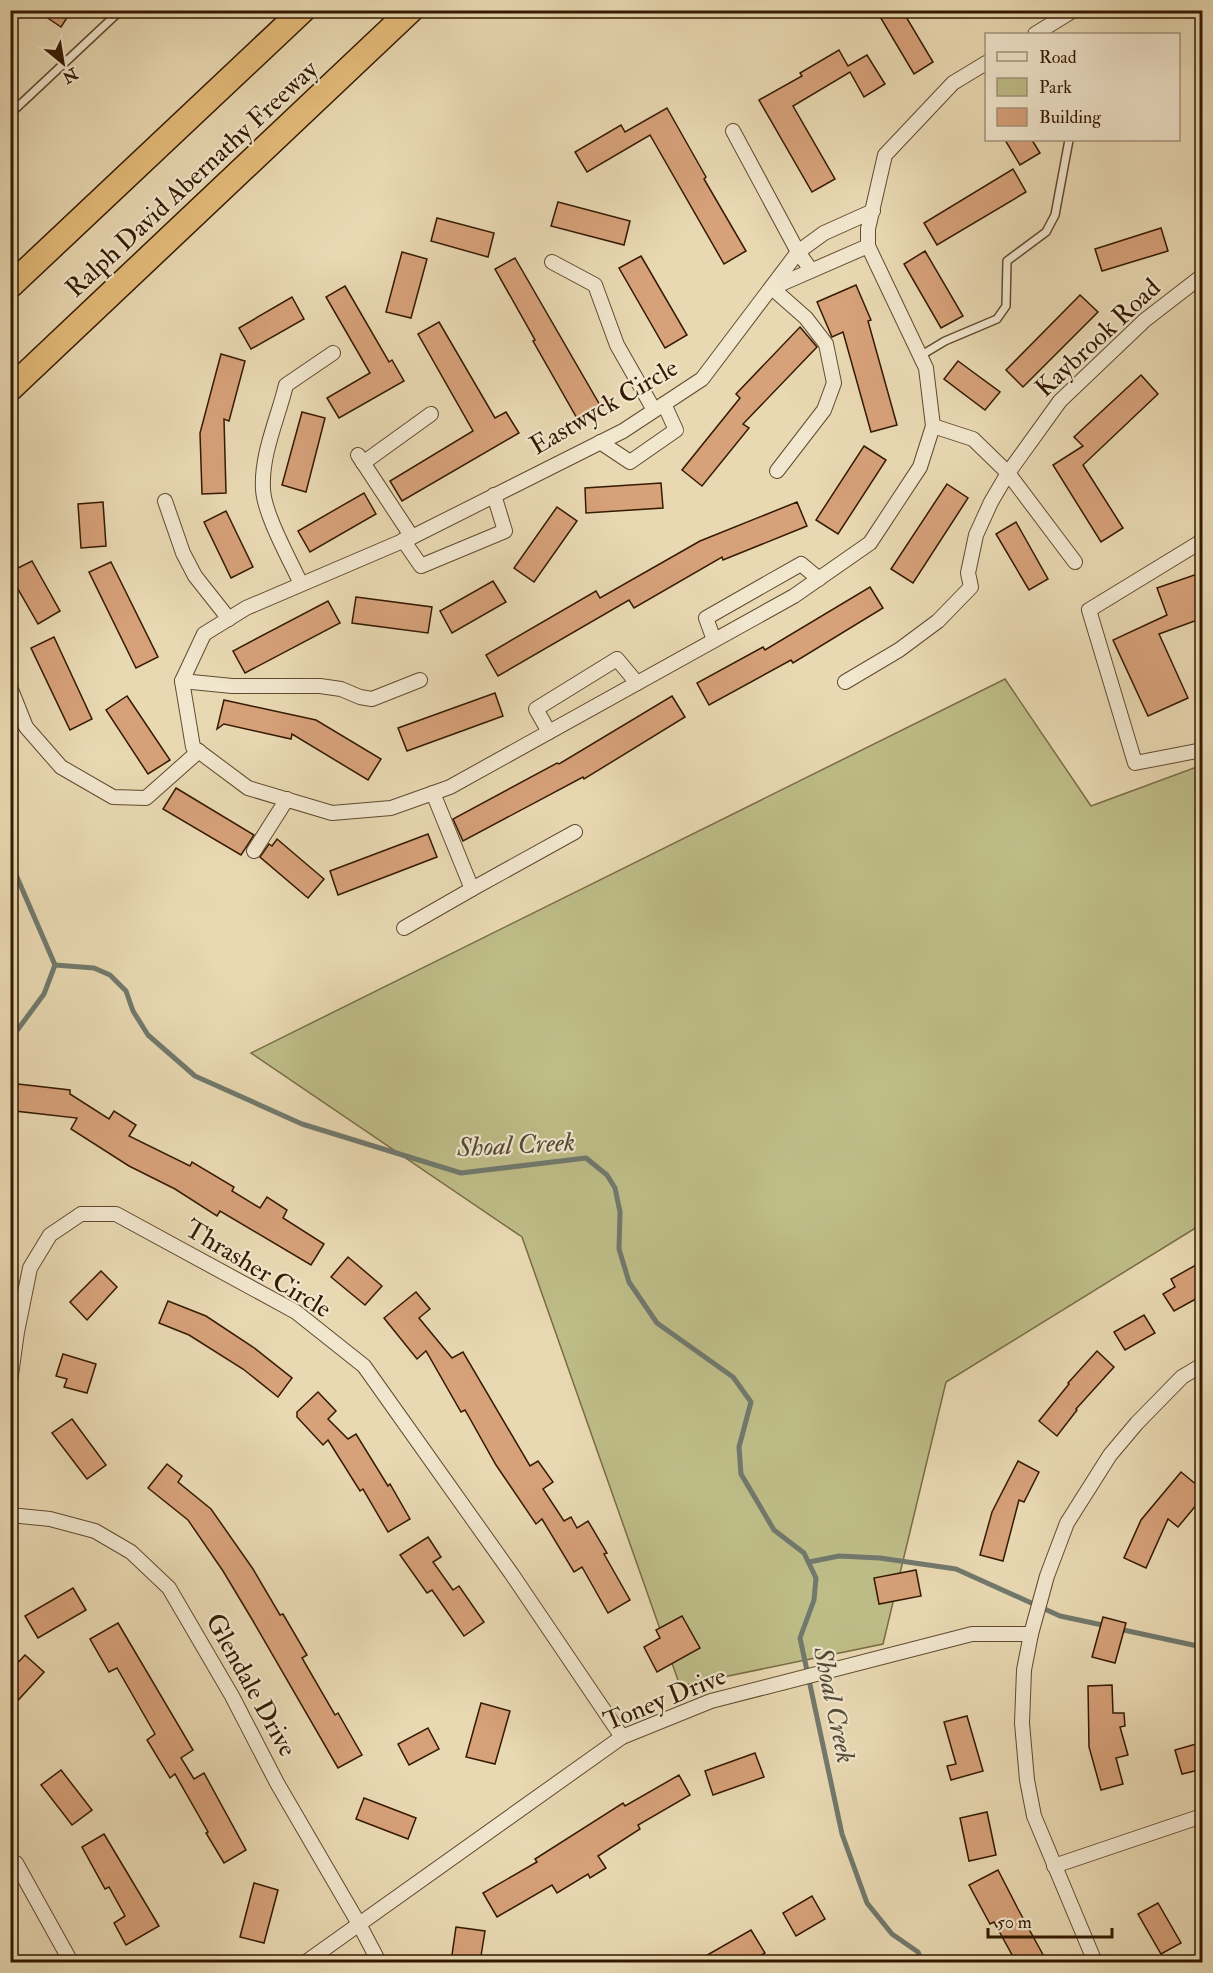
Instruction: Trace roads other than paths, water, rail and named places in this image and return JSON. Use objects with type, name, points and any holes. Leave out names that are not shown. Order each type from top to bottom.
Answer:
[{"type":"highway","points":[[75,224],[285,10]]},
{"type":"highway","name":"Ralph David Abernathy Freeway","points":[[10,286],[303,10]]},
{"type":"highway","name":"Ralph David Abernathy Freeway","points":[[10,389],[411,10]]},
{"type":"highway","points":[[332,86],[421,10]]},
{"type":"street","points":[[1037,33],[1074,10]]},
{"type":"street","points":[[420,680],[372,699],[341,689],[320,686],[232,686],[182,681],[193,747],[248,788],[332,813],[391,808],[450,787],[794,596],[870,543],[920,467],[933,426],[926,368],[868,246],[868,229],[885,155],[953,83],[985,64]]},
{"type":"street","points":[[733,131],[798,252],[811,270]]},
{"type":"street","points":[[777,471],[824,410],[834,382],[826,344],[807,318],[772,288],[798,252],[824,233],[873,211]]},
{"type":"street","name":"Eastwyck Circle","points":[[182,681],[204,634],[229,618],[246,608],[408,538],[623,431],[702,379],[772,288],[868,246]]},
{"type":"street","points":[[552,262],[595,285],[616,345],[676,430],[630,462],[600,442]]},
{"type":"street","name":"Kaybrook Road","points":[[845,682],[899,650],[938,621],[971,587],[968,573],[976,535],[991,502],[1008,473],[1060,402],[1145,320],[1203,276]]},
{"type":"street","points":[[301,584],[273,524],[262,490],[266,457],[286,385],[333,353]]},
{"type":"street","points":[[431,414],[361,459],[408,538],[420,566],[505,531],[494,495]]},
{"type":"street","points":[[933,426],[973,439],[1008,473],[1075,562]]},
{"type":"street","points":[[165,501],[183,553],[195,576],[229,618]]},
{"type":"street","points":[[1203,542],[1089,610],[1135,764],[1203,750]]},
{"type":"street","points":[[714,640],[706,618],[801,564],[819,579]]},
{"type":"street","points":[[549,732],[536,709],[618,659],[637,683]]},
{"type":"street","points":[[10,687],[26,727],[61,767],[113,797],[146,798],[199,751]]},
{"type":"street","points":[[433,793],[472,889]]},
{"type":"street","points":[[254,851],[287,799]]},
{"type":"street","points":[[404,928],[575,832]]},
{"type":"street","name":"Thrasher Circle","points":[[10,1382],[30,1268],[50,1234],[81,1214],[116,1214],[296,1312],[364,1366],[511,1572],[622,1737]]},
{"type":"street","points":[[1095,1962],[1034,1816],[1027,1780],[1022,1723],[1024,1670],[1047,1576],[1067,1523],[1110,1455],[1137,1423],[1182,1377],[1203,1365]]},
{"type":"street","name":"Glendale Drive","points":[[10,1515],[50,1519],[95,1531],[131,1552],[169,1588],[232,1696],[278,1783],[379,1962]]},
{"type":"street","name":"Toney Drive","points":[[306,1962],[622,1737],[711,1701],[972,1634],[1031,1634]]},
{"type":"street","points":[[1054,1866],[1203,1816]]},
{"type":"street","points":[[16,1863],[71,1962]]},
{"type":"lane","points":[[10,114],[121,10]]},
{"type":"lane","points":[[920,356],[945,341],[997,319],[1006,306],[1007,261],[1046,232],[1055,215],[1069,141]]},
{"type":"waterway","name":"Shoal Creek","points":[[10,861],[55,965]]},
{"type":"waterway","name":"Shoal Creek","points":[[55,965],[94,968],[110,975],[126,991],[133,1011],[148,1035],[195,1076],[302,1124],[461,1173],[586,1158],[607,1175],[615,1188],[620,1212],[619,1249],[629,1282],[657,1323],[733,1377],[751,1402],[739,1447],[741,1474],[774,1530],[804,1553],[816,1578],[814,1600],[800,1638],[842,1834],[867,1903],[892,1934],[918,1952],[922,1962]]},
{"type":"waterway","points":[[10,1040],[44,994],[55,965]]},
{"type":"waterway","points":[[809,1562],[839,1556],[880,1558],[956,1569],[1060,1616],[1107,1626]]},
{"type":"waterway","points":[[1119,1629],[1202,1647]]}]
